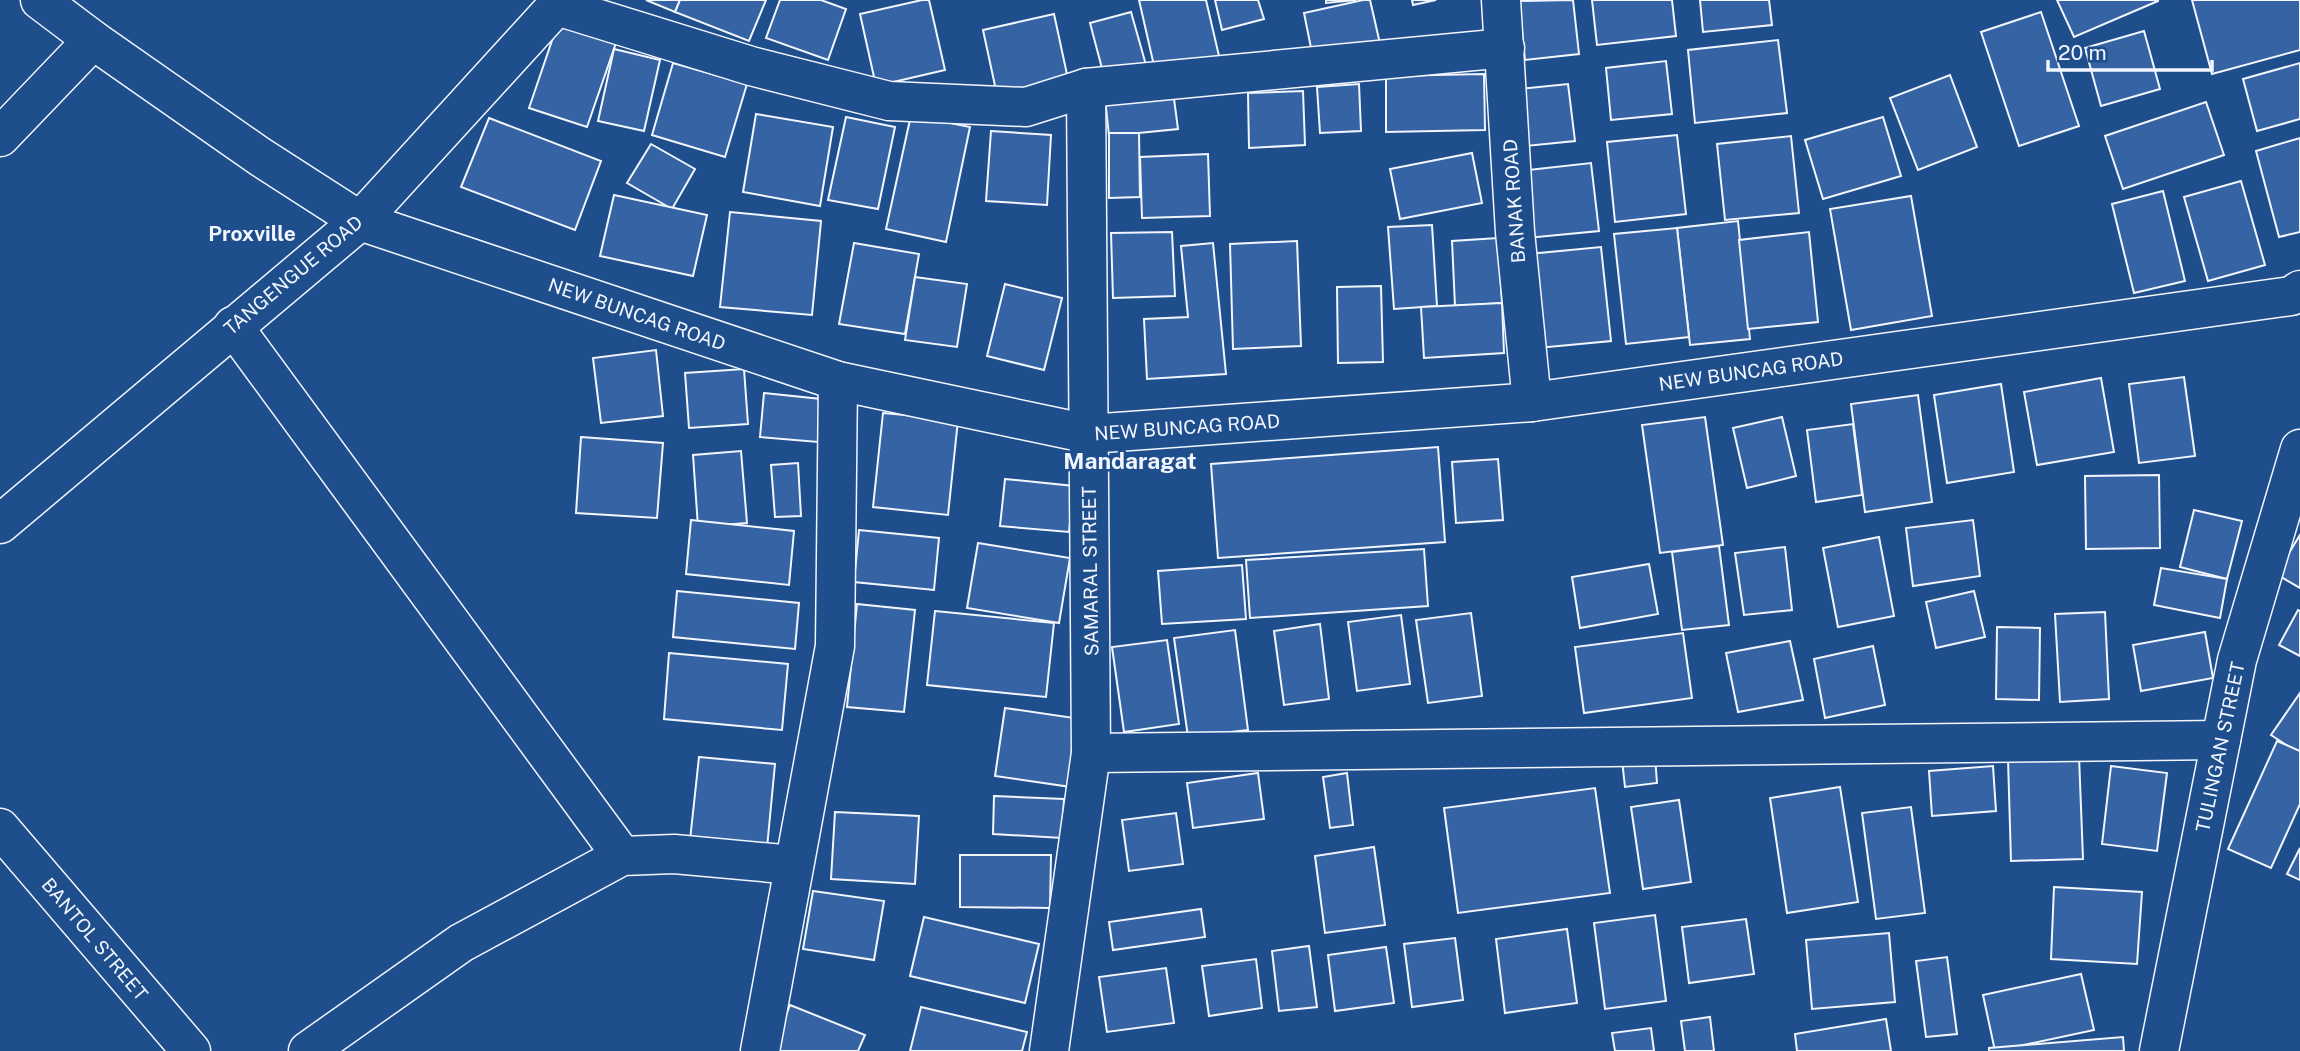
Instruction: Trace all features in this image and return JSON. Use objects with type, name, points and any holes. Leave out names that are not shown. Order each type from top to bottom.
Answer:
[{"type":"street","name":"NEW BUNCAG ROAD","points":[[40,0],[259,156],[360,221],[838,381],[1089,434],[1532,402],[2297,299]]},
{"type":"street","name":"BANAK ROAD","points":[[1501,0],[1515,232],[1532,402]]},
{"type":"street","points":[[560,3],[751,66],[889,101],[1026,107],[1086,88],[1505,48]]},
{"type":"street","name":"TANGENGUE ROAD","points":[[0,524],[360,221],[560,3]]},
{"type":"street","points":[[0,137],[93,40]]},
{"type":"street","name":"SAMARAL STREET","points":[[1049,1051],[1091,753],[1086,88]]},
{"type":"street","points":[[233,326],[622,856]]},
{"type":"street","points":[[760,1051],[835,646],[838,381]]},
{"type":"street","name":"TULINGAN STREET","points":[[2161,1050],[2237,660],[2300,449]]},
{"type":"street","points":[[1091,753],[2221,740]]},
{"type":"street","name":"BANTOL STREET","points":[[0,828],[191,1051]]},
{"type":"street","points":[[308,1051],[461,943],[622,856],[674,854],[794,865]]},
{"type":"building","points":[[646,0],[680,0],[675,12]]},
{"type":"building","points":[[680,0],[766,0],[749,41],[675,12]]},
{"type":"building","points":[[780,0],[821,0],[846,9],[828,60],[766,38]]},
{"type":"building","points":[[929,0],[945,70],[876,86],[860,14]]},
{"type":"building","points":[[1139,0],[1206,0],[1219,56],[1155,70]]},
{"type":"building","points":[[1215,0],[1258,0],[1264,19],[1222,30]]},
{"type":"building","points":[[1326,0],[1356,0],[1326,3]]},
{"type":"building","points":[[1370,0],[1381,48],[1314,63],[1304,13]]},
{"type":"building","points":[[1412,0],[1436,0],[1413,5]]},
{"type":"building","points":[[1573,0],[1579,54],[1525,60],[1519,1]]},
{"type":"building","points":[[1592,0],[1672,0],[1676,36],[1597,45]]},
{"type":"building","points":[[1700,0],[1769,0],[1772,25],[1703,32]]},
{"type":"building","points":[[2057,0],[2158,0],[2158,1],[2074,37]]},
{"type":"building","points":[[2192,0],[2300,0],[2300,50],[2212,74]]},
{"type":"building","points":[[1131,12],[1146,65],[1104,76],[1090,23]]},
{"type":"building","points":[[2041,12],[2079,126],[2019,146],[1981,32]]},
{"type":"building","points":[[1054,14],[1068,79],[997,95],[983,30]]},
{"type":"building","points":[[559,20],[617,40],[587,127],[529,108]]},
{"type":"building","points":[[2144,31],[2160,89],[2101,106],[2085,48]]},
{"type":"building","points":[[1778,40],[1787,113],[1695,123],[1688,50]]},
{"type":"building","points":[[614,49],[660,60],[644,131],[598,121]]},
{"type":"building","points":[[1666,61],[1672,114],[1611,120],[1606,68]]},
{"type":"building","points":[[673,63],[747,84],[725,157],[652,135]]},
{"type":"building","points":[[2300,63],[2300,119],[2257,131],[2243,79]]},
{"type":"building","points":[[1484,74],[1485,130],[1386,132],[1386,76]]},
{"type":"building","points":[[1950,75],[1977,147],[1918,170],[1890,98]]},
{"type":"building","points":[[1359,84],[1361,131],[1320,133],[1317,87]]},
{"type":"building","points":[[1568,84],[1575,141],[1526,146],[1519,89]]},
{"type":"building","points":[[1173,91],[1178,129],[1109,136],[1105,98]]},
{"type":"building","points":[[1303,91],[1305,145],[1249,148],[1248,93]]},
{"type":"building","points":[[2206,102],[2224,155],[2123,189],[2105,136]]},
{"type":"building","points":[[756,114],[833,127],[820,206],[743,192]]},
{"type":"building","points":[[911,115],[970,127],[946,242],[886,229]]},
{"type":"building","points":[[846,117],[895,127],[878,209],[828,200]]},
{"type":"building","points":[[1883,117],[1901,176],[1823,199],[1805,140]]},
{"type":"building","points":[[489,118],[601,161],[575,230],[461,187]]},
{"type":"building","points":[[991,131],[1051,135],[1047,205],[986,201]]},
{"type":"building","points":[[1109,133],[1139,133],[1140,197],[1109,198]]},
{"type":"building","points":[[1677,135],[1686,214],[1615,222],[1607,142]]},
{"type":"building","points":[[1791,136],[1799,213],[1725,220],[1717,144]]},
{"type":"building","points":[[2300,138],[2300,232],[2279,237],[2256,151]]},
{"type":"building","points":[[651,144],[695,169],[672,209],[627,183]]},
{"type":"building","points":[[1472,153],[1482,203],[1400,219],[1390,169]]},
{"type":"building","points":[[1208,154],[1210,216],[1142,218],[1140,157]]},
{"type":"building","points":[[1591,163],[1599,231],[1527,238],[1520,171]]},
{"type":"building","points":[[2241,181],[2265,265],[2208,281],[2184,197]]},
{"type":"building","points":[[2163,191],[2185,281],[2134,293],[2112,204]]},
{"type":"building","points":[[614,195],[707,215],[693,276],[600,256]]},
{"type":"building","points":[[1911,196],[1932,316],[1851,330],[1830,209]]},
{"type":"building","points":[[730,212],[821,221],[812,315],[720,307]]},
{"type":"building","points":[[1738,221],[1750,339],[1690,345],[1677,228]]},
{"type":"building","points":[[1432,225],[1437,306],[1394,309],[1388,227]]},
{"type":"building","points":[[1677,228],[1689,337],[1626,344],[1614,234]]},
{"type":"building","points":[[1172,232],[1175,296],[1113,298],[1111,233]]},
{"type":"building","points":[[1809,232],[1818,322],[1748,329],[1739,240]]},
{"type":"building","points":[[1498,238],[1502,303],[1455,306],[1452,241]]},
{"type":"building","points":[[1297,241],[1301,346],[1233,349],[1230,244]]},
{"type":"building","points":[[854,243],[919,254],[905,334],[839,324]]},
{"type":"building","points":[[1213,243],[1226,374],[1147,379],[1144,319],[1188,317],[1181,246]]},
{"type":"building","points":[[1601,247],[1611,341],[1538,348],[1529,254]]},
{"type":"building","points":[[915,277],[967,284],[957,347],[905,340]]},
{"type":"building","points":[[1005,284],[1062,298],[1044,370],[987,356]]},
{"type":"building","points":[[1381,286],[1383,362],[1338,363],[1337,287]]},
{"type":"building","points":[[1502,303],[1504,353],[1424,358],[1421,307]]},
{"type":"building","points":[[656,350],[663,416],[601,423],[593,358]]},
{"type":"building","points":[[744,369],[748,424],[689,428],[685,373]]},
{"type":"building","points":[[2184,377],[2195,456],[2139,463],[2129,384]]},
{"type":"building","points":[[2101,378],[2114,452],[2037,465],[2024,392]]},
{"type":"building","points":[[2001,384],[2014,472],[1947,483],[1934,395]]},
{"type":"building","points":[[764,393],[821,399],[818,442],[760,437]]},
{"type":"building","points":[[1918,395],[1932,502],[1865,512],[1851,404]]},
{"type":"building","points":[[883,413],[958,420],[948,515],[873,507]]},
{"type":"building","points":[[1705,417],[1723,545],[1660,553],[1642,425]]},
{"type":"building","points":[[1782,417],[1796,476],[1747,488],[1733,428]]},
{"type":"building","points":[[1853,424],[1862,495],[1816,502],[1807,430]]},
{"type":"building","points":[[581,437],[663,443],[657,518],[576,513]]},
{"type":"building","points":[[1438,447],[1445,542],[1218,558],[1211,464]]},
{"type":"building","points":[[741,451],[747,523],[698,527],[693,455]]},
{"type":"building","points":[[1498,459],[1503,520],[1456,523],[1452,462]]},
{"type":"building","points":[[798,463],[801,516],[775,517],[771,465]]},
{"type":"building","points":[[2159,475],[2160,548],[2086,549],[2085,476]]},
{"type":"building","points":[[1005,479],[1074,486],[1069,532],[1000,526]]},
{"type":"building","points":[[2194,510],[2242,521],[2227,579],[2180,567]]},
{"type":"building","points":[[691,520],[794,531],[789,585],[686,574]]},
{"type":"building","points":[[1973,520],[1980,576],[1913,586],[1906,528]]},
{"type":"building","points":[[859,530],[939,538],[934,590],[854,582]]},
{"type":"building","points":[[2300,535],[2300,588],[2276,574]]},
{"type":"building","points":[[1879,537],[1894,616],[1838,627],[1823,548]]},
{"type":"building","points":[[978,543],[1070,558],[1059,623],[967,608]]},
{"type":"building","points":[[1719,546],[1729,625],[1682,630],[1672,552]]},
{"type":"building","points":[[1785,547],[1792,610],[1744,615],[1735,553]]},
{"type":"building","points":[[1424,549],[1428,606],[1250,618],[1246,560]]},
{"type":"building","points":[[1649,564],[1658,614],[1580,628],[1572,577]]},
{"type":"building","points":[[1242,565],[1246,619],[1162,624],[1158,571]]},
{"type":"building","points":[[2161,568],[2227,579],[2220,618],[2154,605]]},
{"type":"building","points":[[677,591],[799,603],[795,649],[673,637]]},
{"type":"building","points":[[1974,591],[1985,637],[1936,648],[1926,602]]},
{"type":"building","points":[[857,604],[915,610],[904,712],[847,707]]},
{"type":"building","points":[[2298,610],[2300,611],[2300,656],[2279,645]]},
{"type":"building","points":[[935,611],[1054,623],[1046,697],[927,685]]},
{"type":"building","points":[[2105,612],[2109,699],[2060,702],[2055,614]]},
{"type":"building","points":[[1471,613],[1482,696],[1428,703],[1416,620]]},
{"type":"building","points":[[1401,615],[1410,684],[1357,691],[1348,622]]},
{"type":"building","points":[[1320,624],[1329,699],[1284,705],[1274,631]]},
{"type":"building","points":[[1997,627],[2040,628],[2039,700],[1996,699]]},
{"type":"building","points":[[1235,630],[1248,730],[1188,737],[1174,638]]},
{"type":"building","points":[[2205,632],[2213,678],[2141,691],[2133,645]]},
{"type":"building","points":[[1683,633],[1692,698],[1584,713],[1575,647]]},
{"type":"building","points":[[1167,640],[1179,724],[1124,732],[1112,647]]},
{"type":"building","points":[[1790,641],[1803,700],[1738,712],[1726,653]]},
{"type":"building","points":[[1873,646],[1885,705],[1825,718],[1814,659]]},
{"type":"building","points":[[669,653],[788,664],[782,730],[664,719]]},
{"type":"building","points":[[2300,693],[2300,754],[2271,735]]},
{"type":"building","points":[[1005,708],[1081,719],[1071,787],[995,776]]},
{"type":"building","points":[[2277,741],[2300,751],[2300,804],[2271,868],[2228,849]]},
{"type":"building","points":[[1655,756],[1657,783],[1625,787],[1622,760]]},
{"type":"building","points":[[2079,756],[2083,859],[2011,861],[2008,759]]},
{"type":"building","points":[[699,757],[775,764],[767,848],[690,840]]},
{"type":"building","points":[[1993,766],[1996,811],[1932,816],[1929,771]]},
{"type":"building","points":[[2111,766],[2167,773],[2157,851],[2102,844]]},
{"type":"building","points":[[1258,773],[1264,819],[1193,828],[1187,783]]},
{"type":"building","points":[[1347,773],[1353,825],[1330,828],[1323,777]]},
{"type":"building","points":[[1840,787],[1858,902],[1787,913],[1770,798]]},
{"type":"building","points":[[1595,788],[1610,893],[1458,913],[1444,808]]},
{"type":"building","points":[[994,796],[1064,799],[1062,838],[993,834]]},
{"type":"building","points":[[1679,800],[1691,882],[1643,889],[1631,807]]},
{"type":"building","points":[[1911,807],[1925,913],[1876,919],[1862,813]]},
{"type":"building","points":[[835,812],[919,816],[915,884],[831,879]]},
{"type":"building","points":[[1176,813],[1183,864],[1129,871],[1122,820]]},
{"type":"building","points":[[1374,847],[1385,925],[1325,933],[1315,856]]},
{"type":"building","points":[[2300,848],[2300,880],[2287,874]]},
{"type":"building","points":[[960,855],[1051,855],[1050,908],[960,907]]},
{"type":"building","points":[[2054,887],[2142,892],[2137,964],[2051,959]]},
{"type":"building","points":[[813,891],[884,901],[874,960],[803,949]]},
{"type":"building","points":[[1201,909],[1205,937],[1113,950],[1109,922]]},
{"type":"building","points":[[1655,915],[1666,1001],[1605,1009],[1594,923]]},
{"type":"building","points":[[924,917],[1039,944],[1025,1003],[910,976]]},
{"type":"building","points":[[1746,919],[1754,974],[1689,983],[1682,927]]},
{"type":"building","points":[[1567,929],[1577,1003],[1505,1013],[1496,939]]},
{"type":"building","points":[[1889,933],[1895,1002],[1812,1009],[1806,940]]},
{"type":"building","points":[[1455,938],[1463,1000],[1412,1007],[1404,944]]},
{"type":"building","points":[[1309,946],[1317,1007],[1279,1011],[1272,951]]},
{"type":"building","points":[[1386,947],[1394,1003],[1335,1011],[1328,955]]},
{"type":"building","points":[[1947,957],[1957,1034],[1926,1037],[1916,961]]},
{"type":"building","points":[[1256,959],[1262,1008],[1209,1016],[1202,966]]},
{"type":"building","points":[[1166,968],[1174,1023],[1107,1032],[1099,977]]},
{"type":"building","points":[[2081,974],[2094,1030],[1995,1051],[1983,995]]},
{"type":"building","points":[[790,1005],[865,1035],[858,1051],[772,1051]]},
{"type":"building","points":[[921,1007],[1027,1032],[1022,1051],[910,1051]]},
{"type":"building","points":[[1710,1017],[1714,1051],[1685,1051],[1681,1021]]},
{"type":"building","points":[[1886,1019],[1891,1051],[1797,1051],[1795,1034]]},
{"type":"building","points":[[1651,1028],[1654,1051],[1615,1051],[1612,1033]]},
{"type":"building","points":[[2123,1037],[2124,1051],[1989,1051],[1989,1048]]},
{"type":"district","name":"Proxville","points":[[252,234]]},
{"type":"district","name":"Mandaragat","points":[[1130,461]]}]
